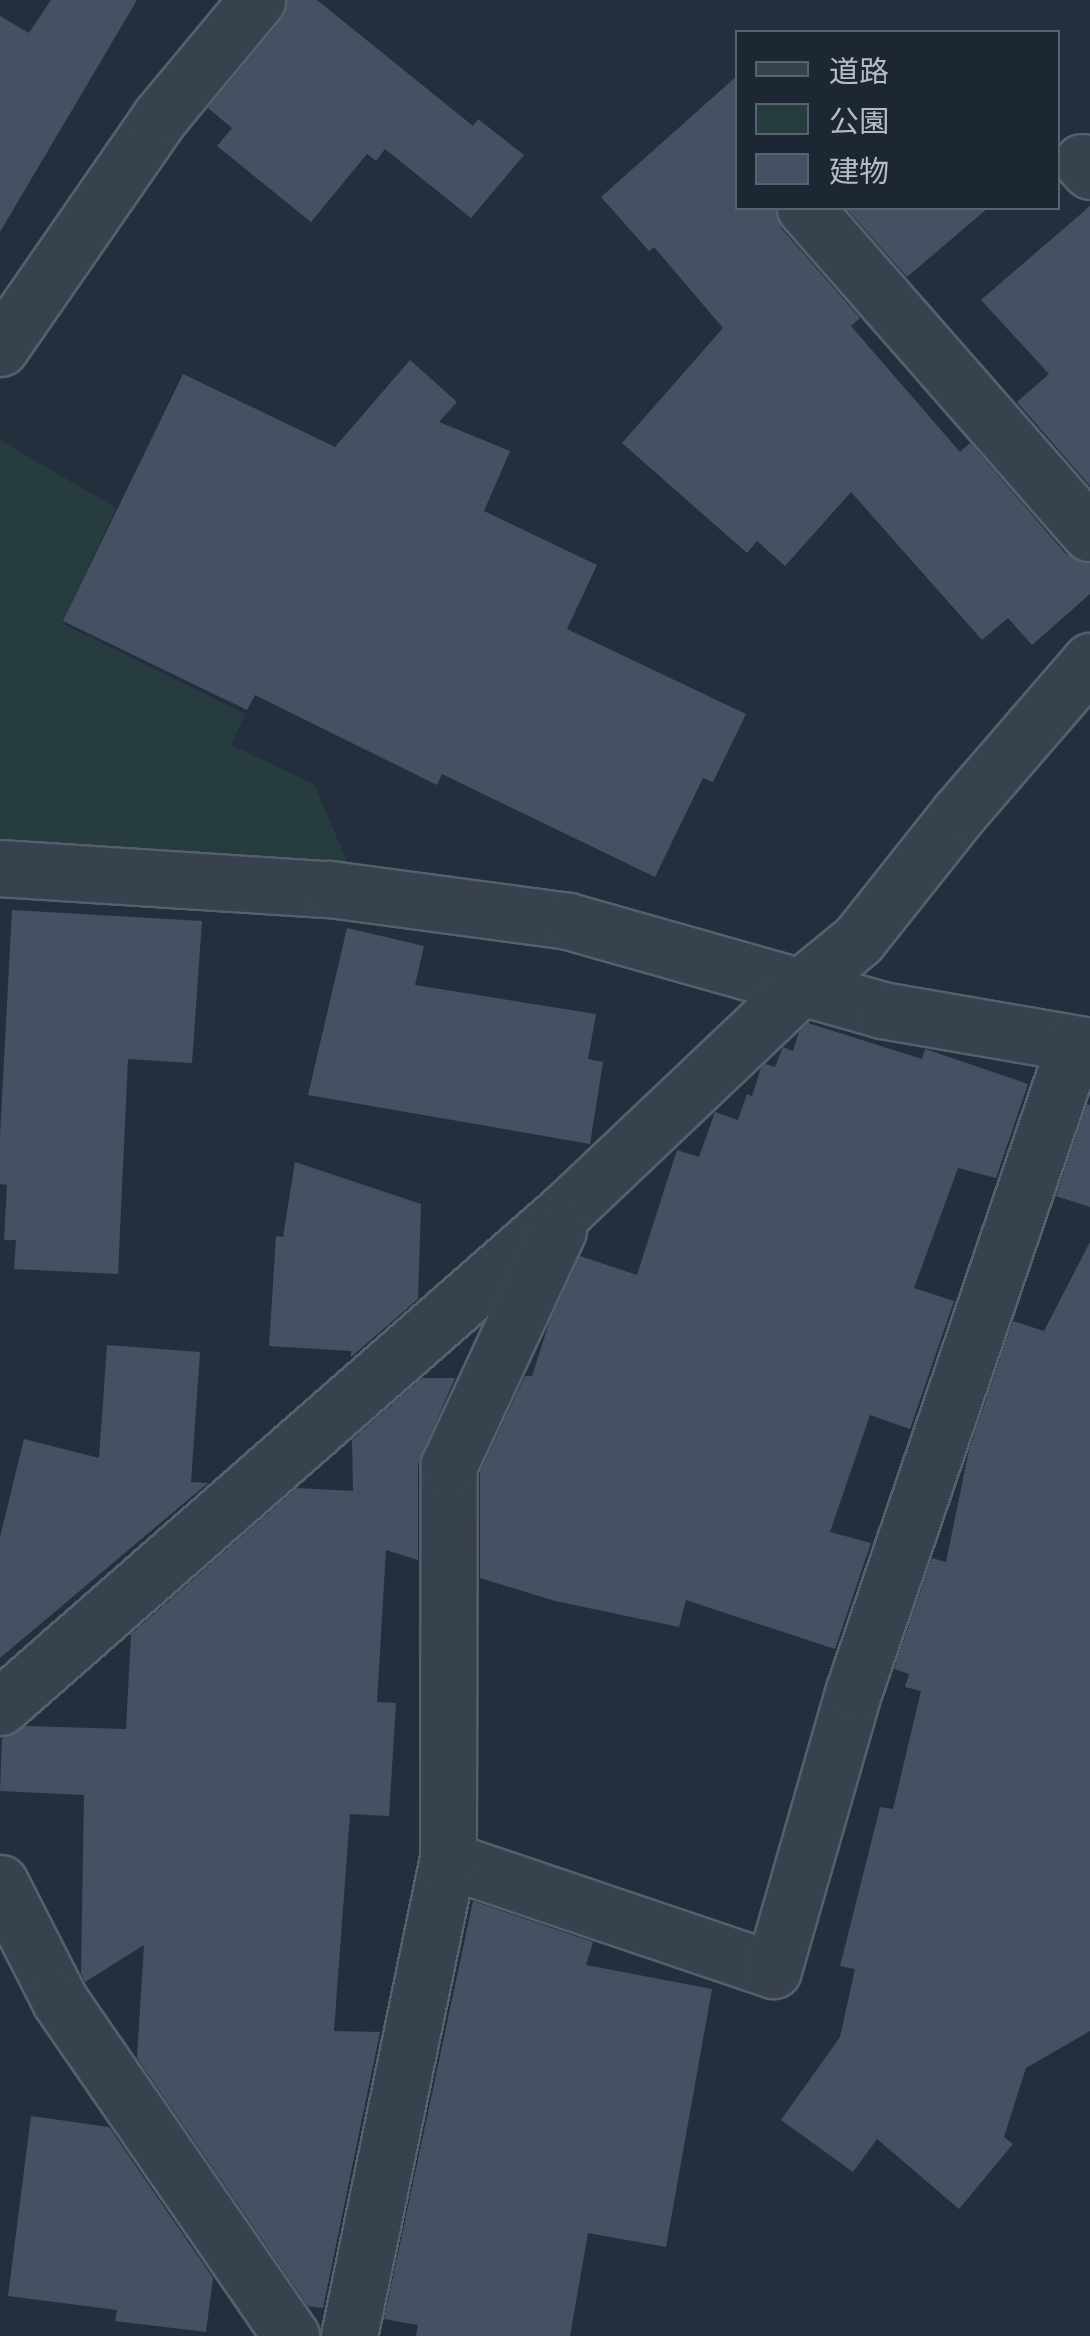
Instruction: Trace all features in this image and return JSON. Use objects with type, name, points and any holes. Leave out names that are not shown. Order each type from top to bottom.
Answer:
[{"type":"street","points":[[4,336],[160,117],[257,0]]},
{"type":"street","points":[[807,210],[1090,533]]},
{"type":"street","points":[[0,1707],[568,1209],[803,984],[858,940],[959,813],[1090,662]]},
{"type":"street","points":[[0,868],[329,889],[568,920],[803,984],[882,1010],[1082,1045],[854,1690],[774,1970],[448,1860]]},
{"type":"street","points":[[349,2336],[448,1860],[449,1465],[568,1209]]},
{"type":"street","points":[[0,1883],[69,2014],[291,2336]]},
{"type":"green space","points":[[0,440],[116,508],[62,623],[245,714],[231,745],[314,784],[348,864],[19,848],[0,843]]},
{"type":"building","points":[[51,0],[137,0],[0,232],[0,16],[29,33]]},
{"type":"building","points":[[287,0],[317,0],[473,126],[478,119],[524,155],[471,218],[385,149],[376,161],[367,154],[311,222],[217,146],[232,128],[208,108],[281,20]]},
{"type":"building","points":[[735,78],[735,210],[776,210],[782,229],[860,318],[851,326],[960,452],[970,443],[1066,554],[1090,563],[1090,594],[1032,645],[1008,618],[982,640],[851,492],[785,566],[757,541],[747,553],[622,443],[723,328],[654,247],[649,251],[601,197]]},
{"type":"building","points":[[1090,206],[1090,486],[1017,402],[1049,374],[981,300]]},
{"type":"building","points":[[848,210],[986,210],[907,277]]},
{"type":"building","points":[[410,360],[457,402],[439,422],[510,451],[484,511],[597,565],[567,629],[746,714],[713,782],[703,778],[655,877],[442,774],[437,785],[255,695],[247,710],[63,621],[183,374],[335,447]]},
{"type":"building","points":[[12,910],[202,921],[192,1063],[128,1059],[118,1274],[14,1269],[16,1240],[4,1240],[7,1185],[0,1184],[0,1136]]},
{"type":"building","points":[[347,928],[424,946],[415,985],[596,1014],[588,1059],[603,1062],[590,1144],[308,1095]]},
{"type":"building","points":[[808,1023],[922,1059],[925,1049],[1028,1084],[996,1178],[958,1168],[914,1288],[954,1301],[910,1429],[870,1415],[830,1532],[871,1543],[835,1649],[686,1600],[679,1627],[555,1601],[480,1578],[480,1472],[525,1376],[532,1376],[549,1323],[580,1256],[637,1275],[677,1150],[699,1157],[715,1112],[738,1120],[747,1094],[752,1096],[761,1068],[765,1064],[775,1067],[783,1047],[793,1051],[799,1032]]},
{"type":"building","points":[[1087,1104],[1090,1105],[1090,1207],[1056,1196]]},
{"type":"building","points":[[295,1162],[421,1204],[418,1299],[351,1357],[351,1351],[269,1346],[276,1236],[283,1237]]},
{"type":"building","points":[[1090,1242],[1090,2031],[1026,2068],[1004,2137],[1013,2144],[959,2209],[877,2139],[853,2172],[781,2120],[840,2037],[855,1969],[840,1966],[880,1807],[893,1809],[921,1691],[905,1687],[909,1674],[894,1669],[932,1558],[946,1562],[969,1450],[1013,1321],[1044,1331]]},
{"type":"building","points":[[107,1345],[200,1352],[191,1482],[208,1483],[0,1658],[0,1537],[24,1439],[99,1458]]},
{"type":"building","points":[[422,1378],[455,1378],[418,1464],[418,1560],[386,1550],[377,1702],[396,1703],[389,1816],[350,1814],[334,2031],[380,2032],[323,2308],[308,2306],[137,2058],[144,1945],[85,1982],[81,1973],[84,1795],[0,1791],[2,1738],[26,1726],[126,1729],[131,1634],[297,1488],[353,1491],[352,1440]]},
{"type":"building","points":[[473,1901],[593,1942],[586,1965],[712,1989],[666,2247],[588,2233],[570,2336],[416,2336],[418,2325],[384,2319]]},
{"type":"building","points":[[31,2116],[109,2127],[213,2278],[206,2332],[115,2321],[117,2310],[8,2296]]}]
